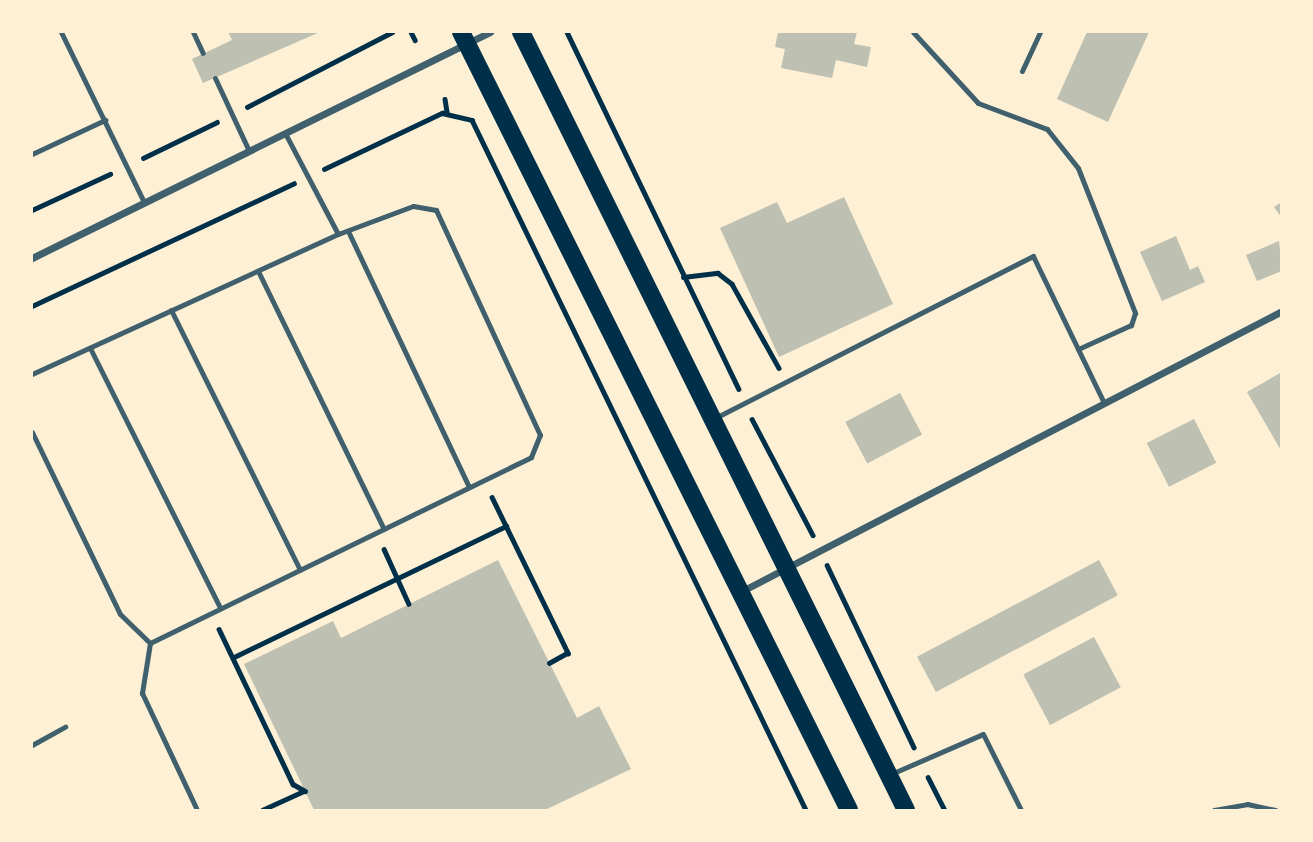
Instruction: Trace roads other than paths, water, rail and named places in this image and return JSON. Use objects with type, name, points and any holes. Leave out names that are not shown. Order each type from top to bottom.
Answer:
[{"type":"main road","points":[[521,32],[906,810]]},
{"type":"main road","points":[[463,37],[849,810]]},
{"type":"street","points":[[32,258],[285,133],[463,37],[490,32]]},
{"type":"street","points":[[741,591],[1282,311]]},
{"type":"lane","points":[[61,32],[144,202]]},
{"type":"lane","points":[[193,32],[203,53]]},
{"type":"lane","points":[[913,32],[978,103],[1047,130],[1078,168],[1135,313],[1131,326],[1078,349]]},
{"type":"lane","points":[[1022,71],[1040,32]]},
{"type":"lane","points":[[215,78],[249,150]]},
{"type":"lane","points":[[32,154],[105,121]]},
{"type":"lane","points":[[285,133],[338,234]]},
{"type":"lane","points":[[32,374],[338,234],[413,206],[436,210],[540,435],[531,457],[150,643]]},
{"type":"lane","points":[[348,231],[469,487]]},
{"type":"lane","points":[[712,419],[1033,256],[1104,403]]},
{"type":"lane","points":[[258,271],[384,528]]},
{"type":"lane","points":[[171,310],[300,570]]},
{"type":"lane","points":[[90,348],[220,608]]},
{"type":"lane","points":[[32,432],[120,614],[150,643]]},
{"type":"lane","points":[[150,643],[142,693],[197,810]]},
{"type":"lane","points":[[32,745],[65,727]]},
{"type":"lane","points":[[888,775],[983,734],[1021,810]]},
{"type":"lane","points":[[1214,810],[1247,804],[1275,810]]}]
